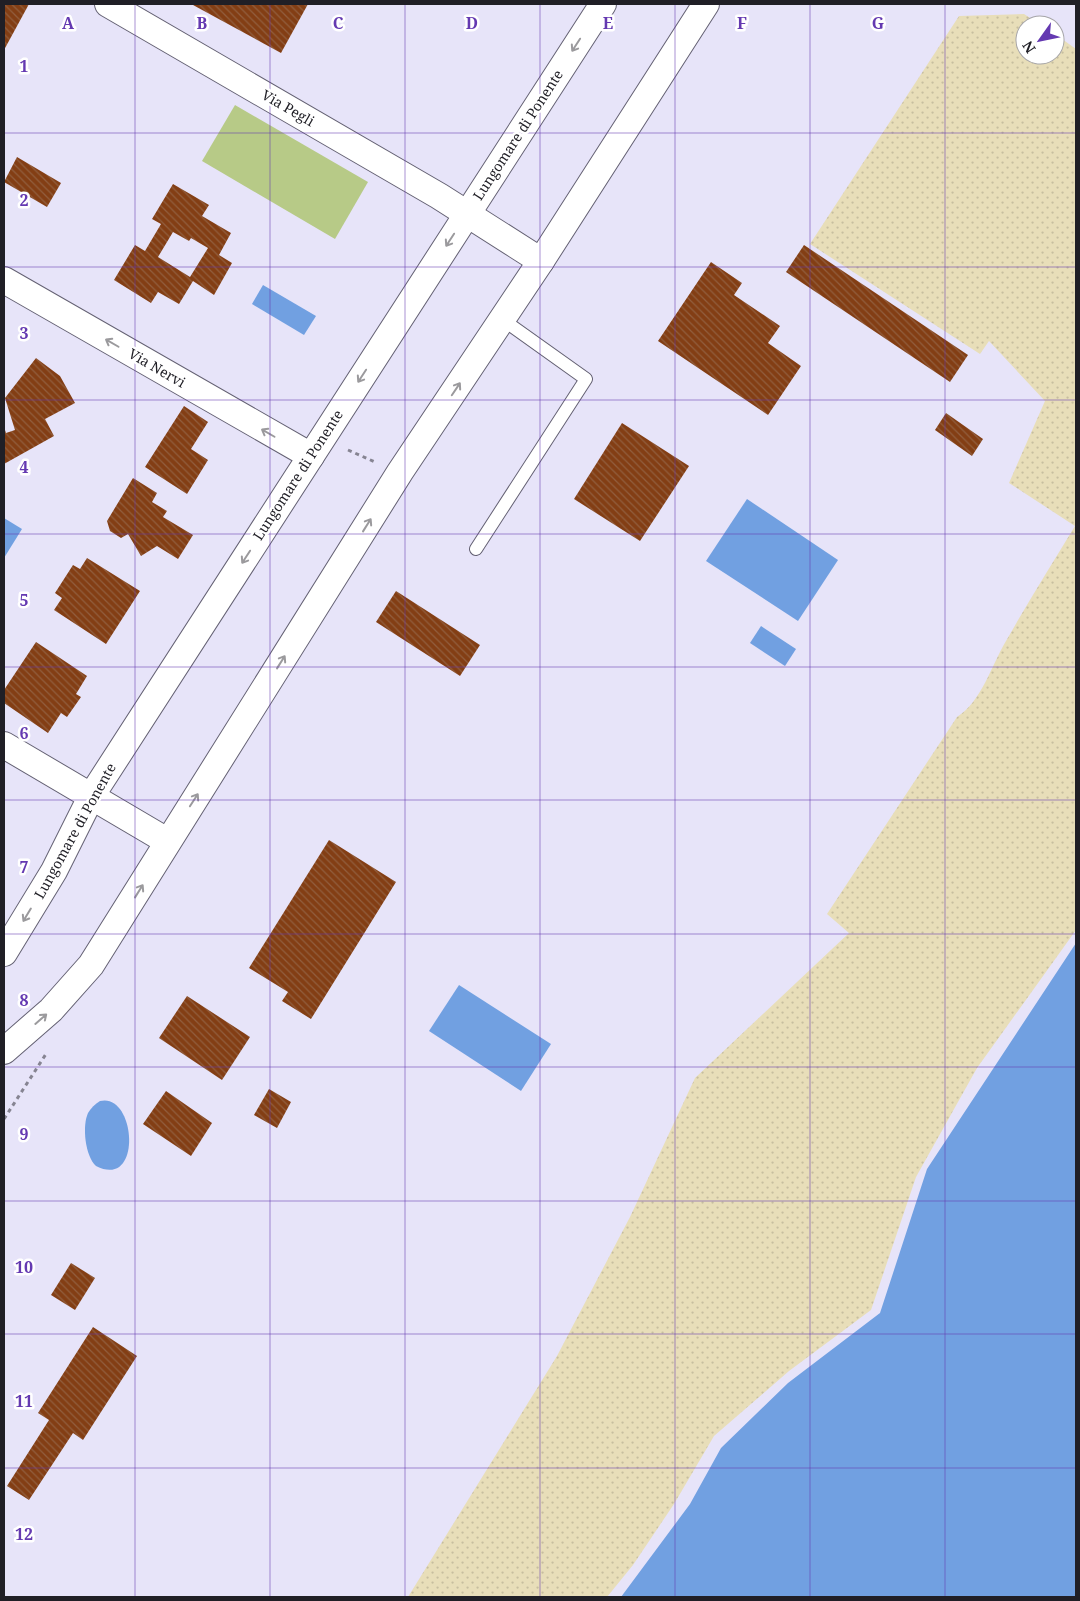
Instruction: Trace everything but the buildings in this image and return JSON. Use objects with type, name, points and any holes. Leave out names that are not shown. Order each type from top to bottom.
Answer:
[{"type":"street","name":"Via Pegli","points":[[108,4],[467,213],[542,261]]},
{"type":"street","name":"Lungomare di Ponente","points":[[4,953],[54,871],[92,795],[603,4]]},
{"type":"street","points":[[4,1050],[47,1014],[87,972],[137,894],[167,841],[400,472],[542,261],[706,4]]},
{"type":"street","name":"Via Nervi","points":[[4,280],[316,448]]},
{"type":"street","points":[[4,745],[92,795],[167,841]]},
{"type":"lane","points":[[476,549],[586,380],[502,319]]},
{"type":"path","points":[[316,448],[400,472]]},
{"type":"green space","points":[[235,105],[368,182],[335,239],[202,161]]},
{"type":"sand","points":[[1024,14],[1026,15],[1015,15],[1015,65],[1065,65],[1065,41],[1076,49],[1076,930],[977,1068],[916,1177],[871,1310],[789,1371],[714,1436],[674,1504],[633,1565],[607,1597],[408,1597],[557,1356],[630,1217],[695,1078],[849,933],[827,914],[957,717],[966,710],[980,693],[1014,626],[1075,526],[1009,483],[1045,401],[989,341],[980,354],[810,244],[959,16]]},
{"type":"water","points":[[263,285],[316,316],[304,335],[252,304]]},
{"type":"water","points":[[747,499],[838,560],[798,621],[706,561]]},
{"type":"water","points":[[4,518],[22,529],[4,558]]},
{"type":"water","points":[[761,626],[796,649],[785,666],[750,643]]},
{"type":"water","points":[[1076,943],[1076,1597],[621,1597],[690,1504],[721,1448],[788,1383],[880,1313],[927,1169]]},
{"type":"water","points":[[459,985],[551,1044],[521,1091],[429,1031]]},
{"type":"water","points":[[100,1101],[112,1102],[121,1111],[127,1124],[129,1139],[127,1154],[122,1165],[111,1170],[96,1166],[87,1148],[86,1119],[93,1106]]}]
